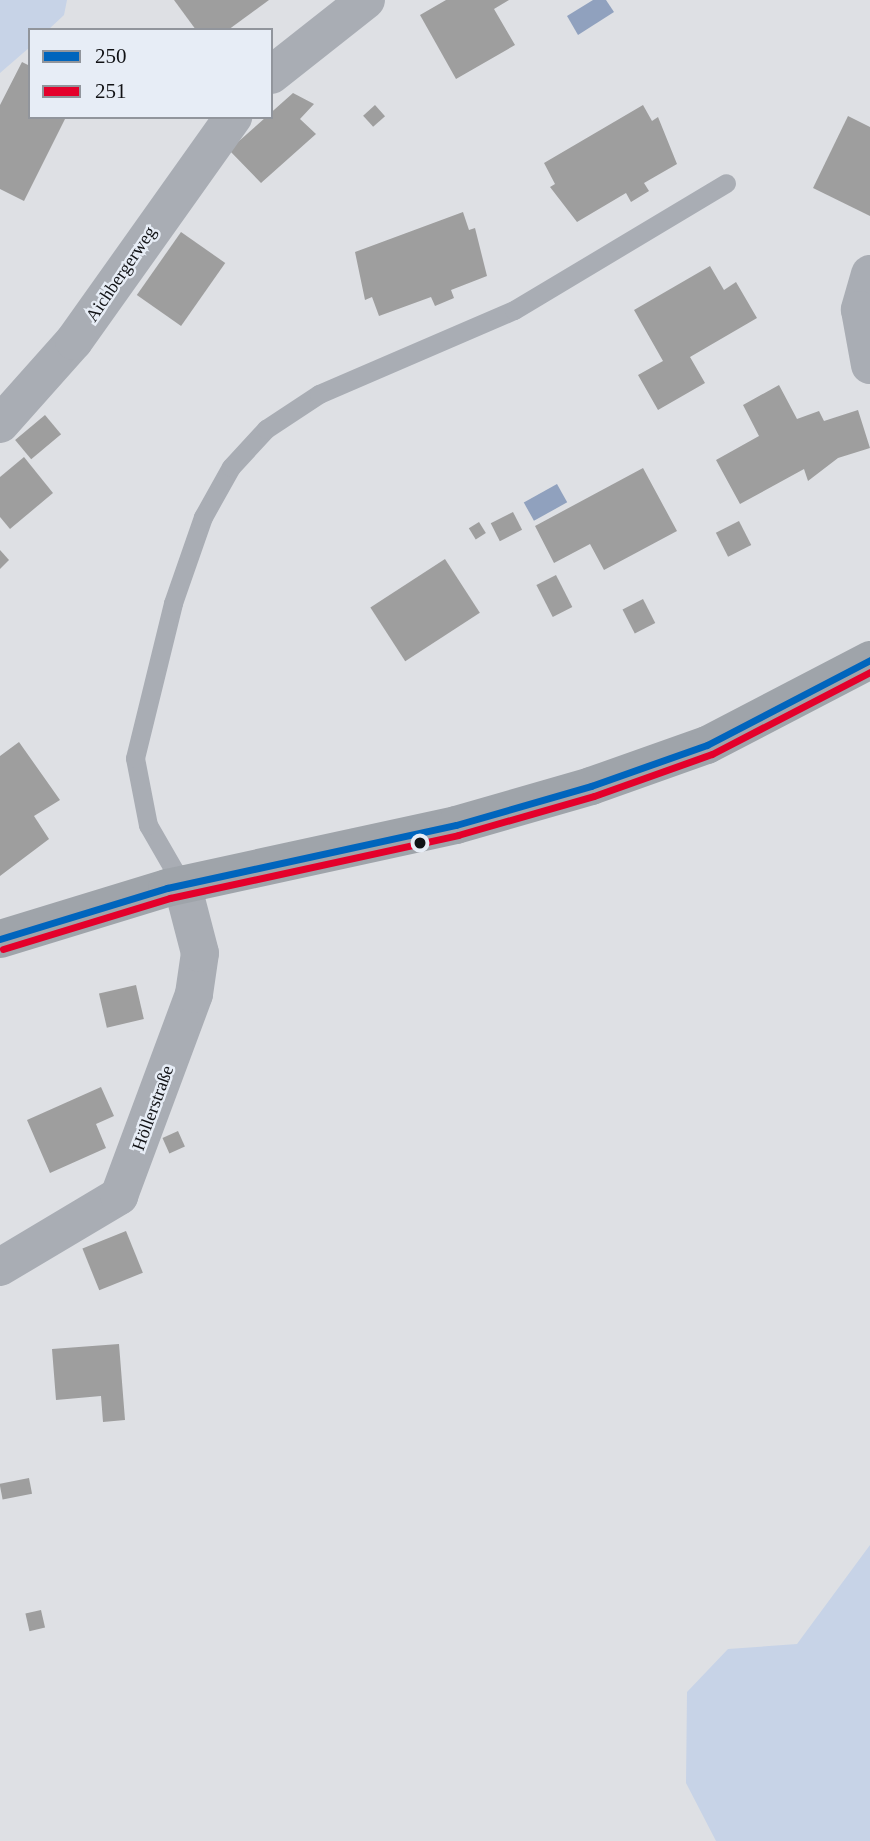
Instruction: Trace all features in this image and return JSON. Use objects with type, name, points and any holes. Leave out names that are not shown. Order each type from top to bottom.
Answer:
[{"type":"main road","points":[[0,939],[182,884],[466,823],[624,776],[753,724],[870,660]]},
{"type":"street","points":[[273,73],[366,0]]},
{"type":"street","name":"Aichbergerweg","points":[[0,424],[74,341],[232,119]]},
{"type":"street","points":[[870,274],[860,310],[870,365]]},
{"type":"street","name":"Höllerstraße","points":[[0,1266],[119,1196],[194,994],[200,953],[182,884]]},
{"type":"lane","points":[[182,884],[148,825],[135,758],[173,603],[203,517],[231,467],[266,429],[319,394],[514,310],[726,184]]},
{"type":"shaded area","points":[[0,0],[67,0],[64,15],[50,28],[28,28],[28,49],[0,73]]},
{"type":"shaded area","points":[[593,0],[606,0],[614,12],[578,35],[567,16]]},
{"type":"shaded area","points":[[557,484],[567,502],[534,521],[524,502]]},
{"type":"shaded area","points":[[870,1545],[870,1841],[716,1841],[686,1783],[687,1692],[728,1649],[797,1644]]},
{"type":"building","points":[[174,0],[269,0],[231,28],[195,28]]},
{"type":"building","points":[[446,0],[509,0],[494,9],[515,45],[456,79],[420,15]]},
{"type":"building","points":[[22,62],[28,65],[28,119],[65,119],[24,201],[0,189],[0,105]]},
{"type":"building","points":[[293,93],[314,104],[300,119],[316,134],[261,183],[229,150],[264,119],[273,119],[273,111]]},
{"type":"building","points":[[375,105],[385,116],[373,127],[363,116]]},
{"type":"building","points":[[643,105],[652,121],[658,117],[677,164],[644,183],[649,191],[631,202],[626,193],[577,222],[550,187],[555,184],[544,163]]},
{"type":"building","points":[[848,116],[870,127],[870,216],[813,188]]},
{"type":"building","points":[[463,212],[469,230],[475,228],[487,276],[451,290],[454,298],[435,306],[431,297],[379,316],[372,297],[365,300],[355,252]]},
{"type":"building","points":[[181,232],[225,263],[181,326],[137,295]]},
{"type":"building","points":[[710,266],[724,290],[736,282],[757,318],[690,357],[705,383],[658,410],[638,375],[663,361],[634,310]]},
{"type":"building","points":[[779,385],[797,419],[819,411],[824,421],[858,410],[870,448],[838,458],[808,481],[804,469],[740,504],[716,460],[759,436],[743,405]]},
{"type":"building","points":[[45,415],[61,434],[31,459],[15,440]]},
{"type":"building","points":[[24,457],[53,493],[10,529],[0,517],[0,477]]},
{"type":"building","points":[[643,468],[677,531],[604,570],[590,544],[554,563],[535,526]]},
{"type":"building","points":[[513,512],[522,530],[500,541],[491,523]]},
{"type":"building","points":[[739,521],[751,545],[728,557],[716,533]]},
{"type":"building","points":[[479,522],[486,533],[476,539],[469,528]]},
{"type":"building","points":[[0,550],[9,560],[0,569]]},
{"type":"building","points":[[445,559],[480,613],[405,661],[370,607]]},
{"type":"building","points":[[556,575],[572,607],[553,617],[536,585]]},
{"type":"building","points":[[643,599],[655,623],[635,633],[623,609]]},
{"type":"building","points":[[19,742],[60,800],[34,816],[49,839],[0,876],[0,756]]},
{"type":"building","points":[[136,985],[144,1019],[107,1028],[99,994]]},
{"type":"building","points":[[101,1087],[114,1116],[96,1124],[106,1148],[50,1173],[27,1120]]},
{"type":"building","points":[[178,1131],[185,1147],[169,1153],[162,1138]]},
{"type":"building","points":[[126,1231],[143,1273],[99,1290],[82,1249]]},
{"type":"building","points":[[119,1344],[125,1420],[103,1422],[101,1396],[56,1400],[52,1349]]},
{"type":"building","points":[[29,1478],[32,1494],[3,1499],[0,1484]]},
{"type":"building","points":[[41,1610],[45,1628],[29,1631],[25,1614]]},
{"type":"transit line","name":"250","points":[[0,939],[167,888],[456,825],[591,786],[707,745],[870,660]]},
{"type":"transit line","name":"251","points":[[3,949],[170,898],[458,835],[594,796],[712,754],[870,672]]}]
